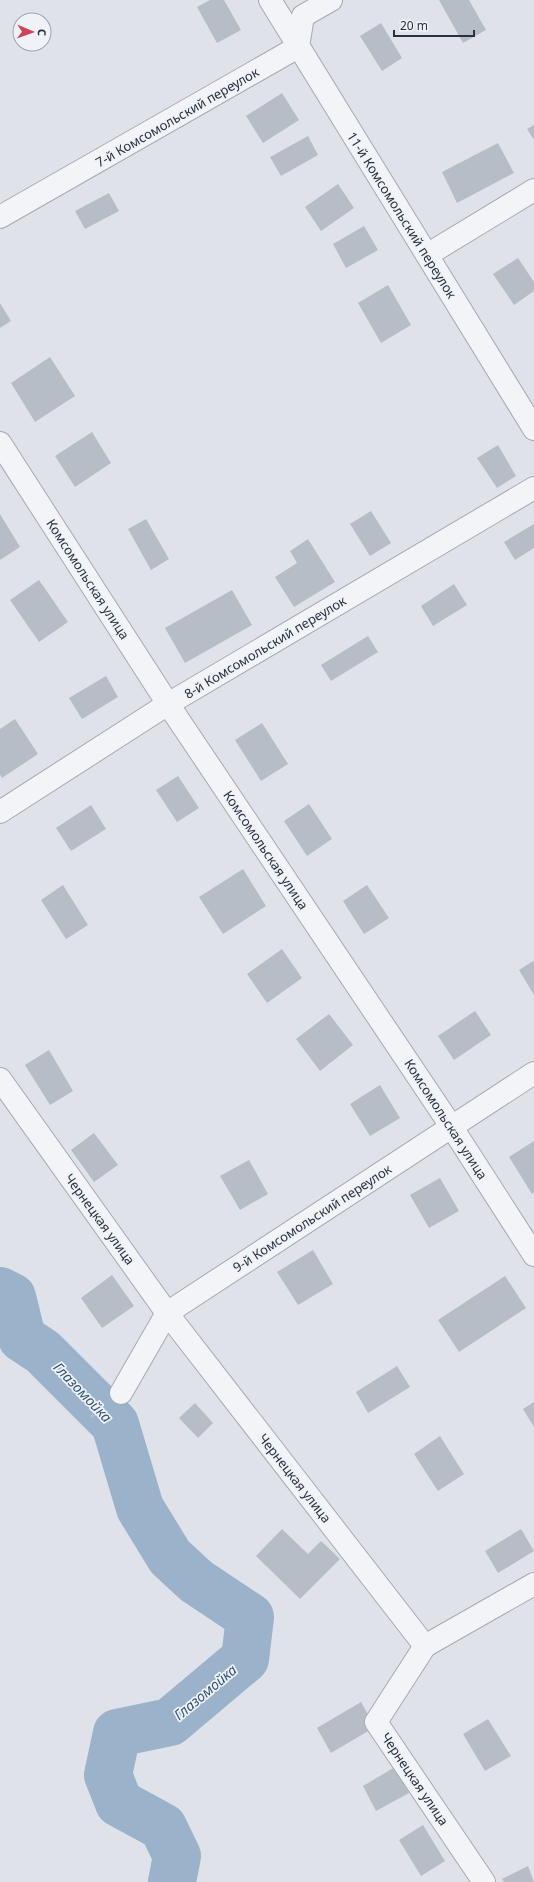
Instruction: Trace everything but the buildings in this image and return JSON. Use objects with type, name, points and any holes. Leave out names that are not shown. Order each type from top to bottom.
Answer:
[{"type":"street","name":"11-й Комсомольский переулок","points":[[270,0],[298,48],[534,429]]},
{"type":"street","points":[[298,48],[303,16],[331,0]]},
{"type":"street","name":"7-й Комсомольский переулок","points":[[0,217],[298,48]]},
{"type":"street","points":[[427,255],[534,190]]},
{"type":"street","name":"Комсомольская улица","points":[[0,443],[168,704],[451,1126],[534,1255]]},
{"type":"street","name":"8-й Комсомольский переулок","points":[[0,812],[168,704],[534,488]]},
{"type":"street","name":"9-й Комсомольский переулок","points":[[121,1393],[167,1313],[534,1073]]},
{"type":"street","name":"Чернецкая улица","points":[[0,1079],[167,1313],[425,1646],[376,1722],[484,1882]]},
{"type":"street","points":[[425,1646],[534,1584]]},
{"type":"waterway","name":"Глазомойка","points":[[0,1291],[12,1297],[22,1338],[43,1352],[115,1424],[140,1508],[170,1557],[196,1581],[250,1617],[245,1659],[170,1722],[117,1733],[108,1775],[119,1803],[163,1827],[177,1856],[172,1882]]}]
